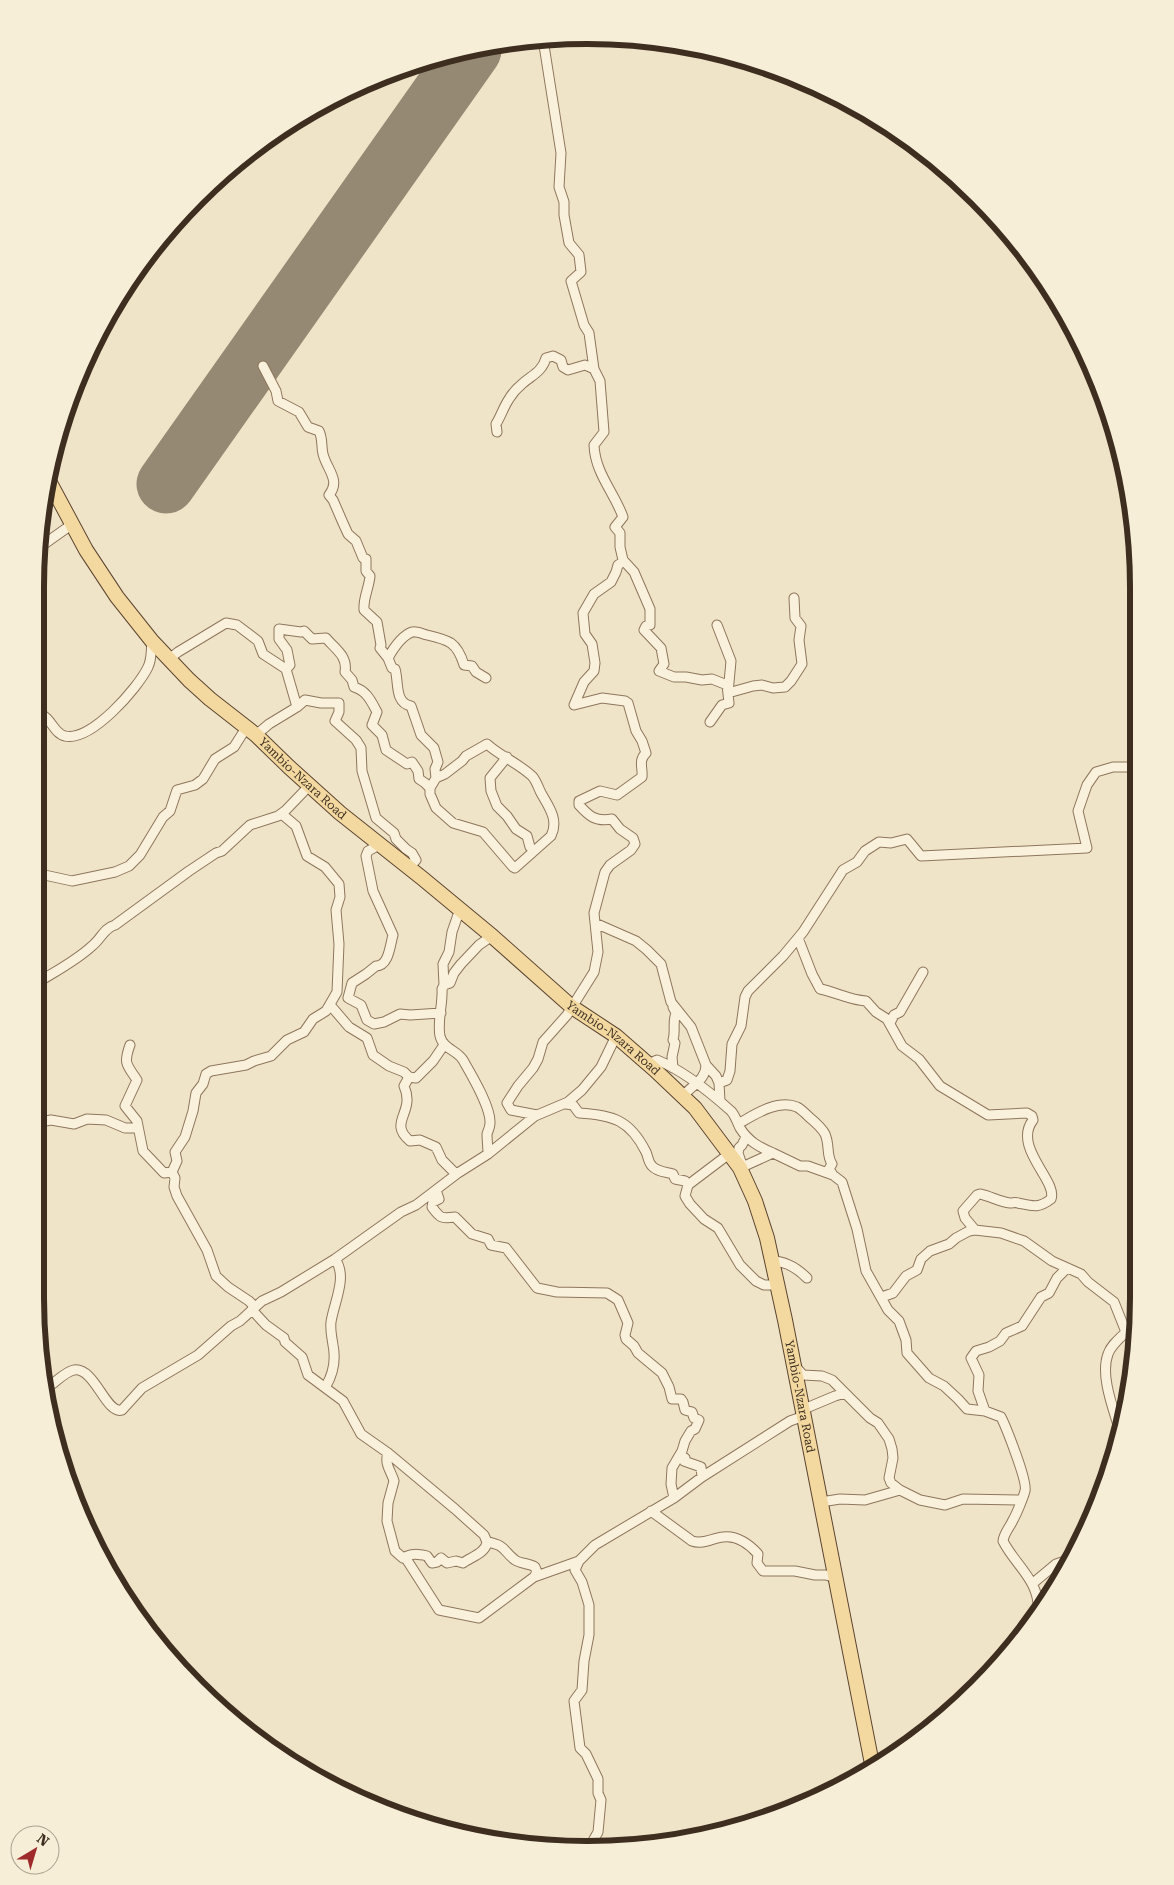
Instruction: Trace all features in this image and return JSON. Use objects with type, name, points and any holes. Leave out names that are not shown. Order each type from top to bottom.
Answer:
[{"type":"main road","name":"Yambio-Nzara Road","points":[[52,492],[101,574],[152,641],[210,700],[251,732],[340,813],[381,844],[492,936],[572,1007],[616,1036],[670,1083],[695,1108],[741,1168],[755,1201],[772,1260],[795,1366],[871,1761]]},
{"type":"street","points":[[544,46],[561,153],[559,187],[564,202],[564,215],[569,243],[579,255],[581,272],[572,280],[584,325],[589,333],[594,369],[600,381],[604,432],[594,445],[595,458],[605,484],[619,505],[623,517],[616,527],[620,533],[620,547],[624,561],[634,572],[650,609],[650,625],[646,626],[644,630],[661,648],[664,664],[659,671],[674,678],[686,676],[702,680],[712,679],[727,685],[729,703],[722,705],[710,722]]},
{"type":"street","points":[[498,432],[496,424],[502,415],[507,400],[522,384],[538,373],[546,358],[553,356],[561,360],[563,367],[568,370],[585,365],[594,369]]},
{"type":"street","points":[[263,366],[276,391],[278,401],[299,412],[308,427],[319,431],[322,438],[324,456],[334,483],[334,489],[329,496],[333,500],[348,534],[356,542],[363,558],[366,559],[366,567],[370,576],[363,601],[364,610],[376,622],[380,648],[397,674],[396,682],[401,700],[407,706],[411,706],[421,735],[434,748],[438,762],[435,769],[436,778]]},
{"type":"street","points":[[46,543],[72,525]]},
{"type":"street","points":[[537,1115],[511,1110],[507,1103],[538,1059],[543,1042],[572,1007],[594,972],[598,952],[594,913],[605,872],[610,865],[631,850],[635,844],[633,838],[620,829],[612,820],[595,818],[588,815],[578,805],[580,801],[600,791],[617,795],[642,777],[641,758],[646,753],[636,731],[628,702],[602,698],[574,705],[584,682],[594,671],[595,663],[592,644],[585,634],[583,613],[594,594],[611,582],[618,565],[624,561]]},
{"type":"street","points":[[728,693],[752,686],[785,687],[792,682],[802,664],[799,640],[801,626],[795,618],[794,598]]},
{"type":"street","points":[[169,659],[226,623],[237,625],[258,641],[263,654],[286,669],[297,707]]},
{"type":"street","points":[[717,625],[732,661],[728,693]]},
{"type":"street","points":[[286,669],[290,665],[287,650],[279,639],[279,629],[304,631],[312,639],[326,638],[342,653],[346,668],[345,672],[352,680],[354,687],[363,690],[372,702],[377,712],[372,725],[382,735],[386,750],[407,764],[412,762],[419,774],[419,779],[430,788]]},
{"type":"street","points":[[388,658],[396,645],[413,632],[444,638],[452,643],[462,657],[464,665],[472,666],[476,672],[486,678]]},
{"type":"street","points":[[44,716],[59,733],[67,736],[74,736],[96,725],[124,700],[140,681],[151,658],[152,641]]},
{"type":"street","points":[[44,875],[72,881],[116,872],[129,866],[140,855],[163,818],[170,811],[178,790],[195,785],[203,779],[215,759],[234,747],[251,732],[269,724],[305,700],[321,703],[339,703],[339,712],[335,721],[362,748],[362,771],[376,818],[394,833],[396,839],[412,853],[416,860],[409,867]]},
{"type":"street","points":[[487,744],[533,777],[553,814],[554,830],[551,836],[518,866],[513,868],[483,832],[453,823],[436,808],[430,794],[430,788],[436,778],[445,774],[466,756],[487,744]]},
{"type":"street","points":[[507,757],[490,778],[491,791],[497,806],[516,829],[527,836],[530,847],[534,850]]},
{"type":"street","points":[[719,1083],[727,1080],[729,1075],[732,1044],[741,1026],[745,998],[748,991],[798,938],[832,890],[843,870],[857,862],[865,851],[879,842],[891,844],[906,839],[921,856],[1087,848],[1078,811],[1087,785],[1096,772],[1113,767],[1130,767]]},
{"type":"street","points":[[44,979],[70,964],[93,946],[108,927],[115,925],[216,853],[222,852],[250,825],[278,816],[285,811],[310,786]]},
{"type":"street","points":[[285,811],[283,815],[296,826],[307,856],[329,871],[338,881],[340,888],[336,910],[339,937],[338,983],[335,997],[326,1011],[313,1019],[304,1032],[287,1040],[269,1058],[227,1070],[211,1071],[206,1074],[203,1084],[195,1096],[193,1111],[184,1137],[175,1152],[176,1161],[172,1172],[177,1196],[206,1248],[216,1276],[228,1287],[249,1301],[253,1311],[266,1325],[284,1338],[285,1342],[302,1357],[308,1375],[319,1384],[326,1386],[343,1401],[361,1434],[388,1453],[482,1533],[487,1542],[484,1550],[463,1563],[456,1561],[448,1563],[441,1558],[437,1562],[432,1563],[427,1556],[418,1554],[400,1557],[395,1551],[387,1521],[388,1503],[394,1481],[387,1468],[388,1453]]},
{"type":"street","points":[[381,844],[368,852],[366,856],[373,891],[393,935],[386,962],[381,966],[376,966],[352,983],[348,996],[350,1000],[363,1007],[367,1020],[367,1038],[373,1055],[389,1066],[404,1072],[409,1077],[416,1078],[433,1061],[444,1045]]},
{"type":"street","points":[[460,909],[452,932],[449,952],[443,964],[444,985],[440,1034],[444,1045],[463,1060],[485,1102],[490,1123],[488,1154]]},
{"type":"street","points":[[595,923],[636,942],[661,964],[671,1002],[676,1013],[673,1021],[676,1031],[673,1040],[675,1043],[672,1058],[674,1069],[670,1083]]},
{"type":"street","points":[[444,985],[450,983],[454,973],[473,950],[492,936]]},
{"type":"street","points":[[798,938],[820,989],[834,992],[847,998],[866,1001],[890,1023],[906,1050],[919,1059],[940,1086],[988,1115],[1023,1112],[1029,1113],[1032,1116],[1033,1120],[1029,1125],[1028,1140],[1034,1159],[1052,1189],[1051,1199],[1034,1207],[980,1194],[977,1195],[963,1211],[965,1218],[976,1230]]},
{"type":"street","points":[[890,1023],[894,1016],[900,1012],[923,972]]},
{"type":"street","points":[[671,1002],[691,1027],[706,1065],[716,1076],[719,1083],[720,1101]]},
{"type":"street","points":[[330,1006],[349,1026],[367,1038]]},
{"type":"street","points":[[367,1020],[374,1024],[384,1022],[400,1014],[410,1016],[441,1013]]},
{"type":"street","points":[[51,1385],[74,1370],[83,1371],[105,1396],[114,1410],[118,1412],[122,1410],[142,1388],[198,1355],[253,1308],[336,1259],[456,1174],[488,1154],[537,1115],[566,1104],[582,1090],[601,1067],[616,1036]]},
{"type":"street","points":[[130,1045],[126,1062],[127,1067],[137,1080],[125,1106],[137,1121],[146,1154],[164,1173],[172,1172]]},
{"type":"street","points":[[648,1064],[657,1060],[674,1069],[720,1101],[724,1107],[731,1111],[746,1137],[754,1144],[800,1166],[808,1166],[833,1175],[842,1182],[857,1229],[866,1271],[888,1310],[899,1321],[906,1340],[907,1353],[929,1378],[944,1386],[967,1409],[985,1411],[1001,1416],[1009,1431],[1012,1448],[1018,1459],[1026,1487],[1003,1541],[1032,1584],[1037,1603]]},
{"type":"street","points":[[683,1096],[690,1088],[697,1084],[705,1073],[706,1065]]},
{"type":"street","points":[[409,1077],[404,1086],[408,1102],[400,1126],[401,1132],[410,1141],[420,1140],[436,1146],[442,1160],[456,1174]]},
{"type":"street","points":[[566,1104],[573,1105],[579,1113],[615,1118],[630,1127],[646,1153],[651,1166],[673,1174],[675,1179],[685,1181],[688,1185]]},
{"type":"street","points":[[738,1124],[762,1111],[779,1105],[797,1107],[816,1122],[824,1132],[829,1143],[828,1157],[832,1164],[829,1169],[833,1175]]},
{"type":"street","points":[[44,1121],[51,1120],[74,1124],[87,1119],[106,1120],[125,1128],[138,1128]]},
{"type":"street","points":[[746,1137],[738,1153],[741,1168],[773,1153]]},
{"type":"street","points":[[729,1154],[688,1185],[686,1196],[690,1204],[704,1219],[718,1228],[740,1265],[756,1282],[764,1285],[777,1285]]},
{"type":"street","points":[[436,1190],[439,1199],[433,1202],[432,1207],[438,1217],[455,1217],[472,1234],[488,1239],[491,1246],[506,1248],[537,1288],[557,1292],[607,1293],[618,1300],[628,1323],[626,1339],[634,1346],[638,1353],[662,1373],[669,1387],[672,1399],[681,1399],[685,1410],[692,1412],[694,1418],[699,1420],[695,1429],[691,1431],[685,1441],[680,1455],[672,1468],[671,1484],[674,1498]]},
{"type":"street","points":[[882,1297],[893,1293],[906,1276],[917,1270],[921,1258],[930,1251],[949,1244],[956,1238],[976,1230],[1001,1233],[1024,1240],[1052,1261],[1081,1274],[1088,1282],[1114,1302],[1129,1329]]},
{"type":"street","points":[[326,1386],[334,1367],[335,1356],[331,1323],[341,1276],[341,1268],[336,1259]]},
{"type":"street","points":[[772,1260],[798,1269],[807,1278]]},
{"type":"street","points":[[985,1411],[978,1391],[979,1375],[971,1358],[976,1351],[989,1347],[1000,1341],[1006,1334],[1022,1326],[1041,1296],[1049,1293],[1057,1278],[1067,1268]]},
{"type":"street","points":[[1117,1419],[1106,1381],[1108,1354],[1114,1344],[1129,1332]]},
{"type":"street","points":[[795,1366],[803,1376],[822,1376],[832,1380],[870,1418],[878,1423],[889,1439],[893,1458],[889,1478],[891,1483],[900,1490],[920,1500],[945,1504],[963,1500],[1021,1500]]},
{"type":"street","points":[[405,1557],[439,1610],[479,1618],[534,1577],[579,1561],[595,1545],[674,1498],[702,1477],[804,1412],[824,1400],[845,1393]]},
{"type":"street","points":[[680,1455],[685,1458],[684,1461],[701,1467],[702,1477]]},
{"type":"street","points":[[821,1502],[846,1499],[864,1500],[900,1490]]},
{"type":"street","points":[[651,1511],[692,1541],[698,1543],[722,1537],[733,1537],[743,1541],[758,1554],[757,1564],[763,1570],[796,1571],[836,1578]]},
{"type":"street","points":[[487,1542],[498,1544],[516,1560],[533,1566],[537,1572],[534,1577]]},
{"type":"street","points":[[579,1561],[576,1570],[589,1605],[589,1635],[584,1661],[582,1690],[574,1701],[580,1748],[586,1754],[598,1779],[601,1806],[598,1817],[598,1832],[593,1841]]},
{"type":"street","points":[[1032,1584],[1056,1564],[1061,1562]]},
{"type":"runway","points":[[166,484],[467,57]]}]
